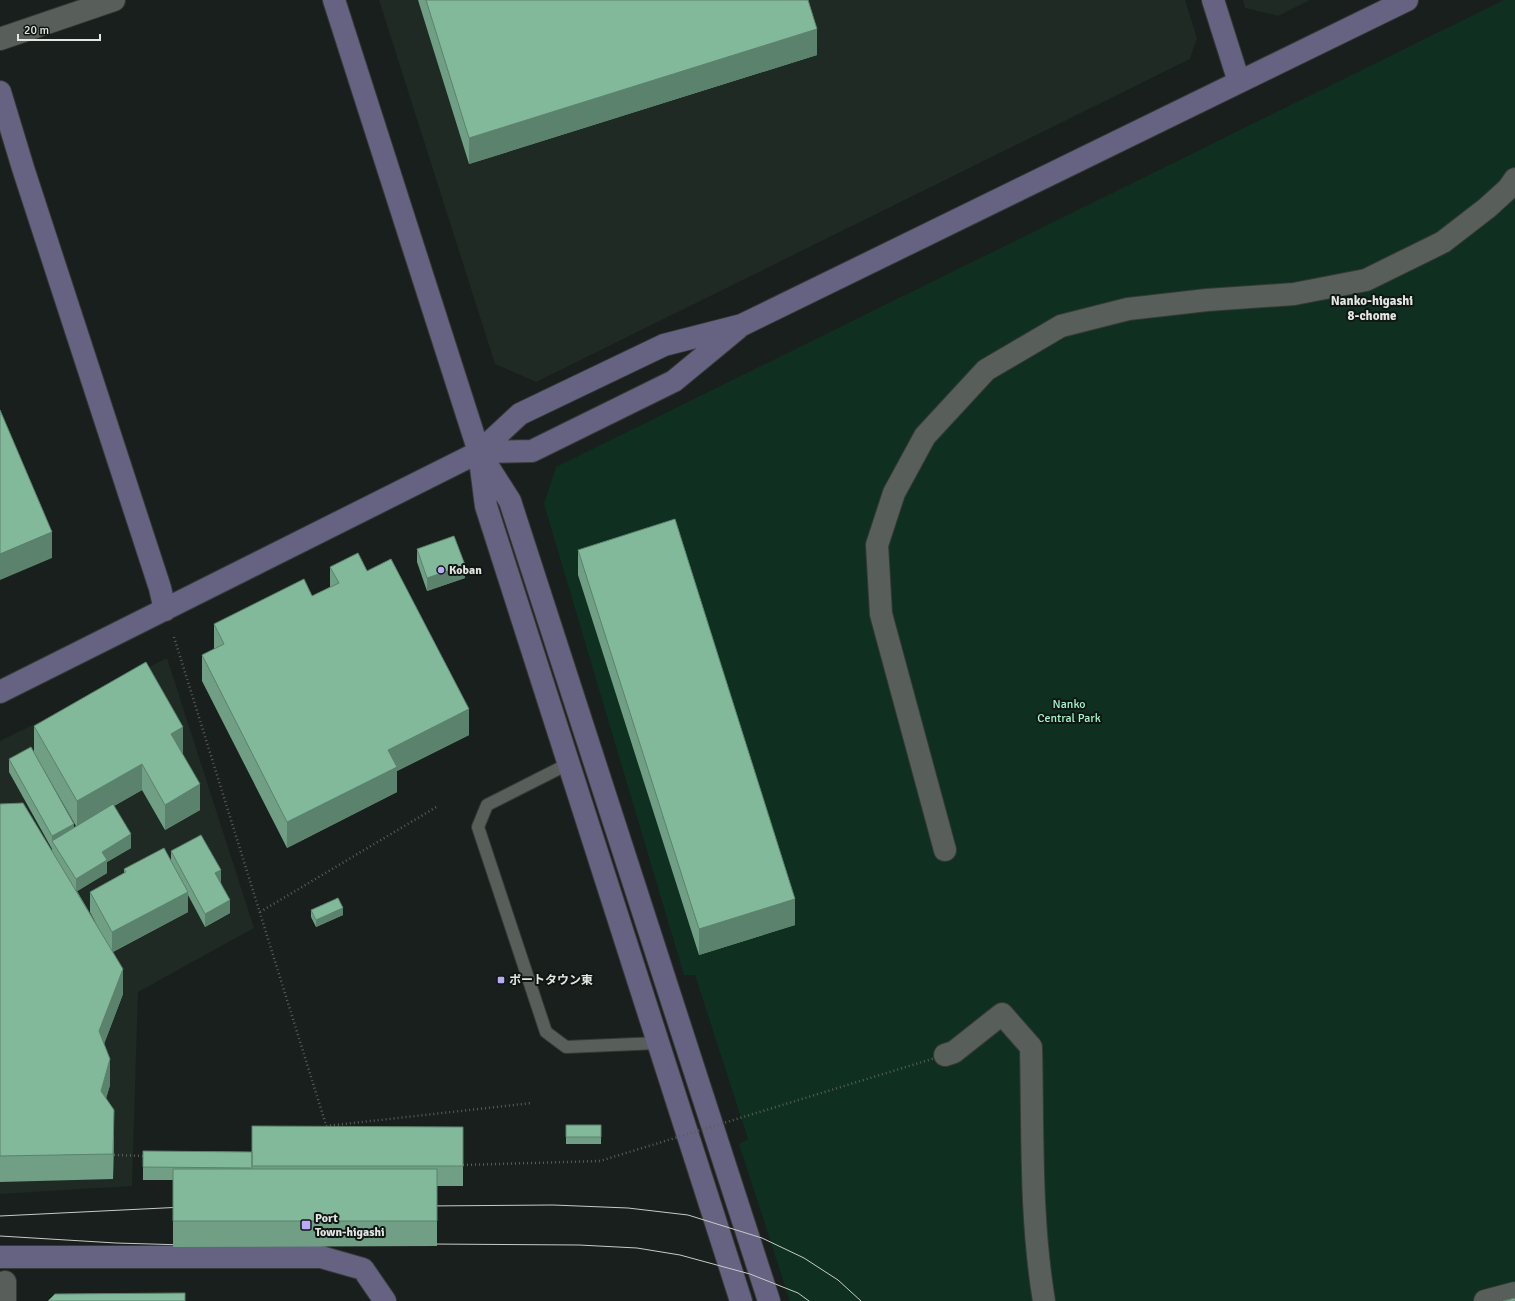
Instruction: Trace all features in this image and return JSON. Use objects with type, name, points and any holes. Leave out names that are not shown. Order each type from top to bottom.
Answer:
[{"type":"street","points":[[0,39],[114,0]]},
{"type":"street","points":[[334,0],[479,452],[486,506],[741,1301]]},
{"type":"street","points":[[1213,0],[1239,82]]},
{"type":"street","points":[[0,692],[479,452],[520,414],[664,346],[742,325],[1407,0]]},
{"type":"street","points":[[0,92],[23,168],[157,580],[165,610]]},
{"type":"street","points":[[944,850],[882,614],[877,545],[894,493],[924,436],[986,370],[1061,326],[1128,309],[1207,300],[1294,294],[1366,280],[1443,242],[1487,208],[1508,189],[1515,179]]},
{"type":"street","points":[[479,452],[532,451],[674,381],[742,325]]},
{"type":"street","points":[[479,452],[510,501],[769,1301]]},
{"type":"street","points":[[945,1056],[954,1052],[1002,1014],[1031,1047],[1034,1213],[1044,1301]]},
{"type":"street","points":[[0,1257],[321,1258],[363,1269],[385,1301]]},
{"type":"street","points":[[1485,1301],[1515,1293]]},
{"type":"lane","points":[[568,764],[487,805],[478,828],[546,1032],[566,1047],[658,1043]]},
{"type":"path","points":[[174,637],[326,1125]]},
{"type":"path","points":[[260,912],[438,806]]},
{"type":"path","points":[[463,1165],[600,1162],[945,1056]]},
{"type":"path","points":[[321,1130],[326,1125],[532,1103]]},
{"type":"path","points":[[114,1155],[152,1156]]},
{"type":"shaded area","points":[[379,0],[1185,0],[1197,38],[1190,59],[536,382],[495,364]]},
{"type":"shaded area","points":[[1243,0],[1310,0],[1278,16],[1245,8]]},
{"type":"shaded area","points":[[167,658],[254,928],[138,992],[132,1186],[0,1194],[0,741]]},
{"type":"green space","name":"Nanko Central Park","points":[[1504,0],[1515,0],[1515,1301],[790,1301],[739,1144],[748,1139],[695,975],[684,975],[544,504],[556,467]]},
{"type":"building","points":[[426,0],[808,0],[817,29],[469,138]]},
{"type":"building","points":[[0,410],[52,532],[0,554]]},
{"type":"building","points":[[675,519],[795,899],[699,929],[578,550]]},
{"type":"building","points":[[454,536],[465,565],[427,578],[417,549]]},
{"type":"building","points":[[358,553],[367,571],[391,559],[469,709],[388,750],[397,767],[287,822],[202,655],[224,644],[214,624],[304,579],[312,596],[339,583],[330,567]]},
{"type":"building","points":[[146,662],[183,727],[171,734],[200,784],[165,805],[142,764],[77,801],[34,726]]},
{"type":"building","points":[[31,747],[74,824],[52,836],[9,759]]},
{"type":"building","points":[[23,803],[123,969],[99,1031],[110,1059],[101,1091],[114,1110],[113,1154],[0,1156],[0,804]]},
{"type":"building","points":[[113,804],[131,834],[102,852],[107,860],[76,879],[52,841]]},
{"type":"building","points":[[201,835],[221,870],[215,873],[230,900],[205,914],[171,851]]},
{"type":"building","points":[[164,848],[188,892],[112,932],[90,892],[126,872],[124,869]]},
{"type":"building","points":[[338,898],[343,908],[316,920],[311,910]]},
{"type":"building","points":[[566,1125],[601,1125],[601,1137],[566,1137]]},
{"type":"building","points":[[252,1126],[463,1127],[463,1166],[252,1166]]},
{"type":"building","points":[[143,1151],[252,1152],[252,1168],[143,1167]]},
{"type":"building","points":[[173,1169],[437,1169],[437,1221],[173,1221]]},
{"type":"building","points":[[185,1293],[185,1301],[48,1301],[55,1294]]},
{"type":"building","points":[[1515,1298],[1515,1301],[1503,1301]]},
{"type":"tram line","points":[[426,1206],[553,1205],[628,1208],[688,1215],[762,1238],[804,1258],[838,1280],[861,1301]]},
{"type":"tram line","points":[[0,1216],[184,1207]]},
{"type":"tram line","points":[[0,1236],[116,1243],[185,1245]]},
{"type":"tram line","points":[[427,1244],[579,1245],[637,1248],[680,1255],[750,1274],[798,1293],[809,1301]]},
{"type":"place","name":"Koban","points":[[441,570]]},
{"type":"place","name":"ポートタウン東","points":[[501,980]]},
{"type":"place","name":"Port Town-higashi","points":[[306,1225]]},
{"type":"district","name":"Nanko-higashi 8-chome","points":[[1372,308]]}]
